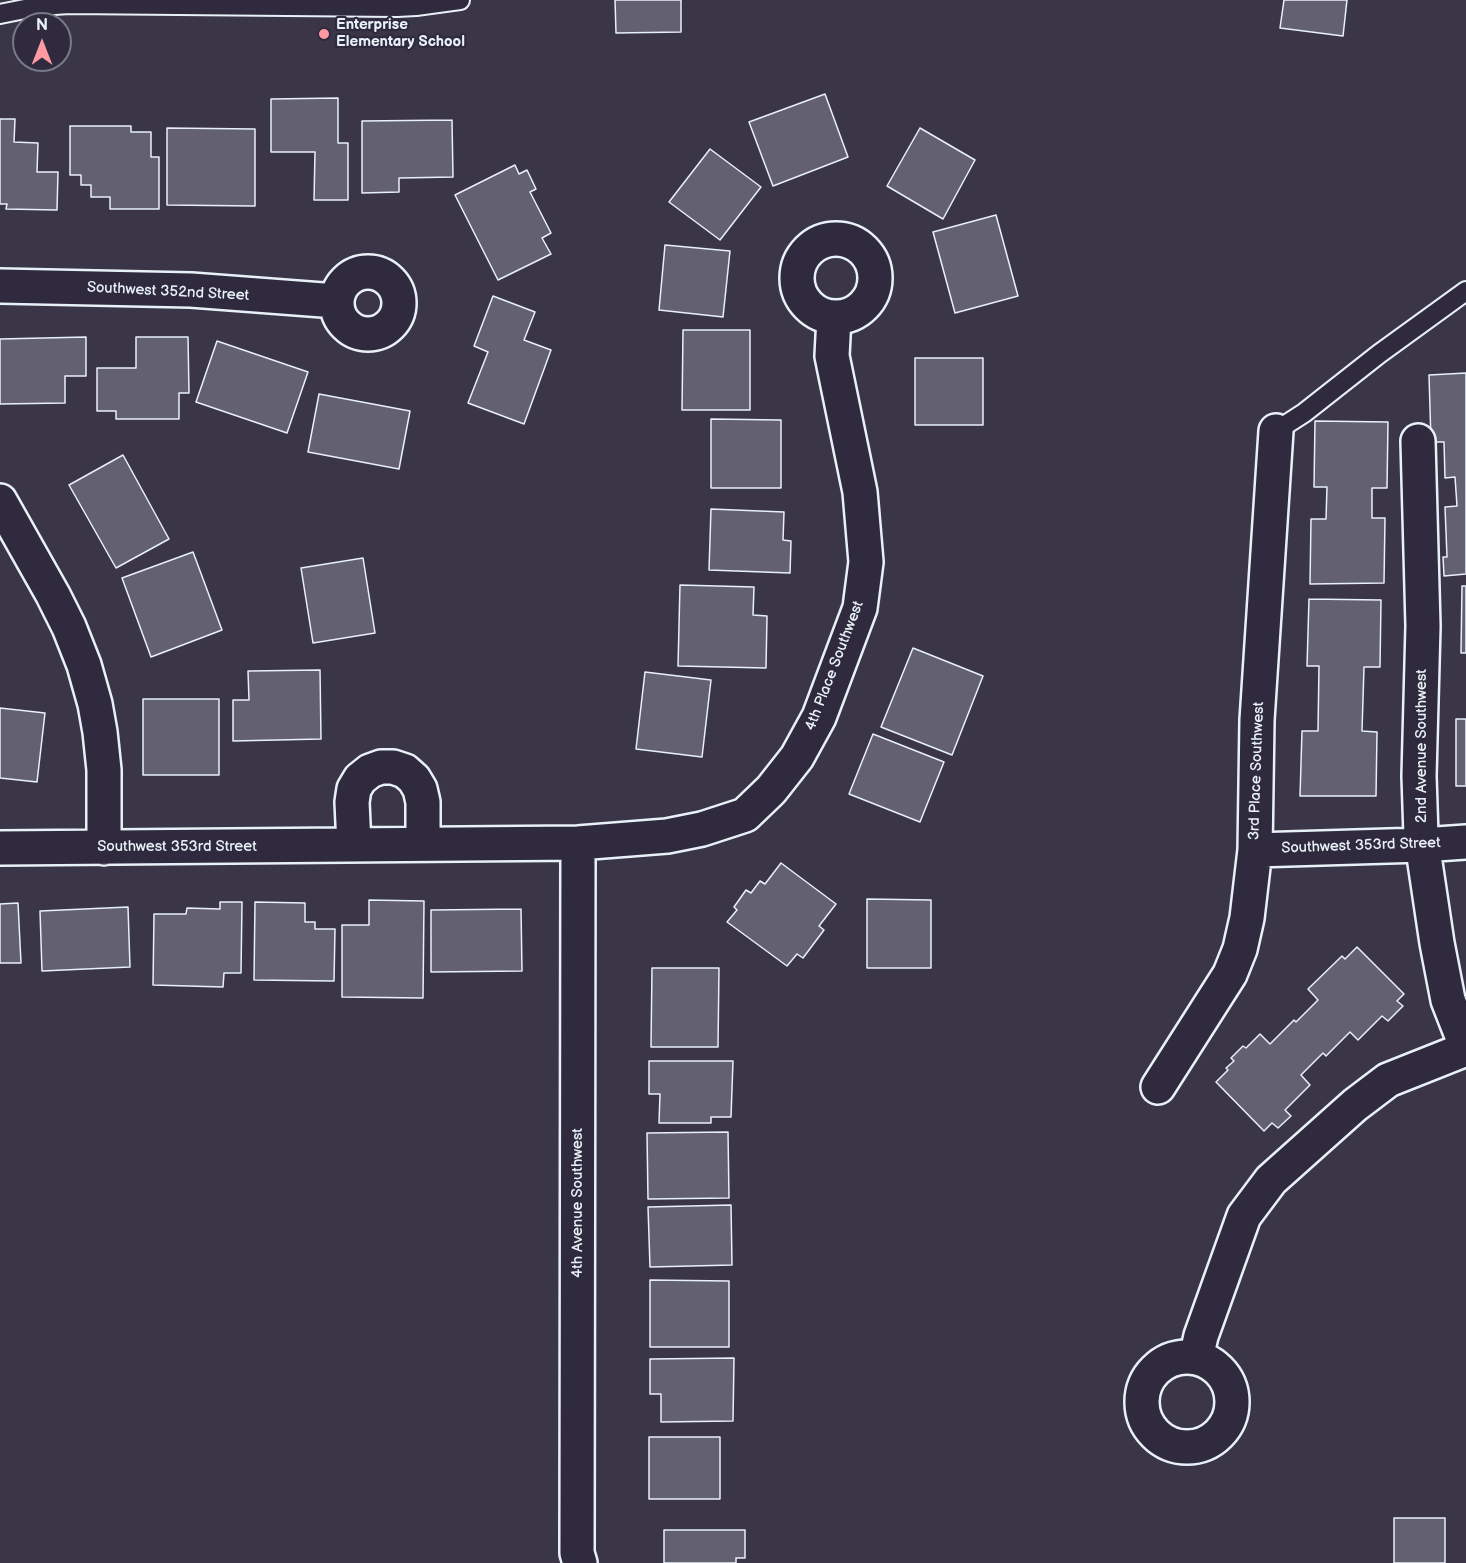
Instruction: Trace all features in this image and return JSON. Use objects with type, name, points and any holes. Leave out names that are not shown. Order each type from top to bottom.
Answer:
[{"type":"street","name":"Southwest 352nd Street","points":[[0,286],[191,290],[336,301]]},
{"type":"street","name":"4th Place Southwest","points":[[745,815],[771,790],[802,747],[819,717],[860,608],[867,562],[860,492],[832,356],[834,317]]},
{"type":"street","name":"3rd Place Southwest","points":[[1158,1087],[1230,974],[1240,949],[1247,918],[1255,850],[1257,720],[1276,431]]},
{"type":"street","name":"2nd Avenue Southwest","points":[[1419,441],[1423,626],[1419,776],[1422,845],[1448,1000],[1466,1048]]},
{"type":"street","points":[[0,501],[53,595],[84,664],[100,732],[104,771],[104,848]]},
{"type":"street","points":[[354,845],[352,802],[354,789],[360,778],[381,767],[393,767],[405,771],[414,778],[420,789],[423,802],[423,844]]},
{"type":"street","name":"Southwest 353rd Street","points":[[0,848],[578,843],[667,836],[702,829],[745,815]]},
{"type":"street","name":"Southwest 353rd Street","points":[[1255,850],[1466,842]]},
{"type":"street","name":"4th Avenue Southwest","points":[[578,843],[577,1553],[580,1563]]},
{"type":"street","points":[[1196,1358],[1201,1336],[1244,1216],[1271,1180],[1388,1080],[1466,1048]]},
{"type":"lane","points":[[0,14],[40,6],[69,4],[144,2],[397,7],[460,0]]},
{"type":"lane","points":[[1276,431],[1304,413],[1379,354],[1466,291]]},
{"type":"building","points":[[615,0],[681,0],[681,32],[616,33]]},
{"type":"building","points":[[1284,0],[1347,0],[1343,36],[1280,28]]},
{"type":"building","points":[[825,94],[848,157],[773,186],[749,122]]},
{"type":"building","points":[[338,98],[338,143],[348,143],[348,200],[314,200],[315,152],[271,152],[271,99]]},
{"type":"building","points":[[0,119],[15,119],[14,142],[38,143],[37,172],[58,172],[57,210],[6,209],[7,204],[0,204]]},
{"type":"building","points":[[452,120],[453,177],[399,178],[399,192],[362,193],[362,121]]},
{"type":"building","points":[[70,126],[131,126],[131,132],[151,132],[151,157],[159,157],[159,209],[110,209],[110,197],[91,197],[91,185],[81,185],[81,175],[70,175]]},
{"type":"building","points":[[167,128],[255,129],[255,206],[167,205]]},
{"type":"building","points":[[920,128],[975,160],[943,219],[887,186]]},
{"type":"building","points":[[710,149],[761,187],[720,240],[669,202]]},
{"type":"building","points":[[515,165],[519,174],[527,170],[536,189],[530,192],[551,233],[542,238],[551,254],[498,280],[455,195]]},
{"type":"building","points":[[996,215],[1018,296],[955,313],[933,232]]},
{"type":"building","points":[[665,245],[730,251],[723,317],[659,310]]},
{"type":"building","points":[[493,296],[535,312],[524,340],[551,350],[524,424],[468,403],[488,352],[474,346]]},
{"type":"building","points":[[683,330],[750,330],[750,410],[682,410]]},
{"type":"building","points":[[86,337],[86,376],[65,376],[65,403],[0,404],[0,339]]},
{"type":"building","points":[[136,337],[188,337],[189,393],[179,393],[179,419],[116,419],[116,411],[97,411],[97,368],[136,368]]},
{"type":"building","points":[[217,341],[308,372],[287,433],[196,402]]},
{"type":"building","points":[[915,358],[983,358],[983,425],[915,425]]},
{"type":"building","points":[[1466,373],[1466,574],[1444,576],[1443,557],[1447,557],[1445,507],[1457,506],[1455,477],[1445,478],[1444,442],[1431,442],[1429,375]]},
{"type":"building","points":[[319,394],[410,411],[399,469],[308,452]]},
{"type":"building","points":[[711,419],[781,420],[781,488],[711,488]]},
{"type":"building","points":[[1315,421],[1388,422],[1387,488],[1372,488],[1372,518],[1385,518],[1384,583],[1310,584],[1311,519],[1326,519],[1327,487],[1314,487]]},
{"type":"building","points":[[123,455],[169,539],[116,568],[69,485]]},
{"type":"building","points":[[711,509],[784,512],[783,540],[791,541],[790,573],[709,570]]},
{"type":"building","points":[[193,552],[222,630],[151,657],[122,578]]},
{"type":"building","points":[[363,558],[375,633],[313,643],[301,568]]},
{"type":"building","points":[[680,585],[754,587],[753,615],[767,616],[766,668],[678,666]]},
{"type":"building","points":[[1462,586],[1466,586],[1466,653],[1461,653]]},
{"type":"building","points":[[1309,599],[1381,600],[1380,667],[1364,667],[1362,731],[1377,732],[1376,796],[1300,796],[1302,731],[1318,731],[1319,666],[1307,666]]},
{"type":"building","points":[[913,648],[983,676],[952,755],[881,727]]},
{"type":"building","points":[[320,670],[321,739],[233,741],[233,700],[249,700],[248,671]]},
{"type":"building","points":[[645,672],[711,680],[702,757],[636,749]]},
{"type":"building","points":[[143,699],[219,699],[219,775],[143,775]]},
{"type":"building","points":[[0,708],[45,713],[37,782],[0,778]]},
{"type":"building","points":[[1456,719],[1466,719],[1466,786],[1456,786]]},
{"type":"building","points":[[873,734],[944,762],[920,822],[849,794]]},
{"type":"building","points":[[781,863],[836,904],[819,926],[824,930],[803,958],[797,954],[787,966],[727,922],[737,910],[734,907],[746,890],[751,893],[760,881],[765,884]]},
{"type":"building","points":[[867,899],[931,900],[931,968],[867,968]]},
{"type":"building","points":[[369,900],[424,901],[423,998],[342,997],[342,925],[369,925]]},
{"type":"building","points":[[220,902],[242,902],[241,973],[224,973],[223,987],[153,985],[154,914],[186,914],[187,908],[220,909]]},
{"type":"building","points":[[255,902],[305,903],[305,922],[315,922],[315,929],[335,929],[334,981],[254,980]]},
{"type":"building","points":[[18,903],[21,963],[0,963],[0,904]]},
{"type":"building","points":[[128,907],[130,967],[42,971],[40,911]]},
{"type":"building","points":[[521,909],[522,971],[431,972],[431,910]]},
{"type":"building","points":[[1357,947],[1404,994],[1397,1001],[1403,1006],[1388,1021],[1382,1016],[1358,1040],[1350,1032],[1326,1056],[1323,1053],[1301,1075],[1310,1085],[1285,1110],[1291,1116],[1278,1128],[1272,1123],[1264,1131],[1216,1082],[1234,1061],[1231,1058],[1243,1046],[1246,1048],[1260,1034],[1270,1044],[1294,1020],[1296,1022],[1318,1000],[1308,989],[1342,956],[1345,959]]},
{"type":"building","points":[[652,968],[719,968],[718,1047],[651,1047]]},
{"type":"building","points":[[649,1061],[733,1061],[731,1117],[711,1117],[711,1123],[659,1123],[660,1094],[649,1094]]},
{"type":"building","points":[[728,1132],[729,1198],[648,1199],[647,1133]]},
{"type":"building","points":[[731,1205],[732,1265],[650,1267],[648,1207]]},
{"type":"building","points":[[650,1280],[729,1281],[729,1347],[650,1347]]},
{"type":"building","points":[[734,1358],[733,1421],[661,1422],[661,1394],[650,1394],[650,1359]]},
{"type":"building","points":[[649,1437],[720,1437],[720,1499],[649,1499]]},
{"type":"building","points":[[1394,1518],[1445,1518],[1445,1563],[1394,1563]]},
{"type":"building","points":[[664,1530],[745,1530],[745,1558],[736,1558],[736,1563],[664,1563]]},
{"type":"place","name":"Enterprise Elementary School","points":[[324,34]]}]
